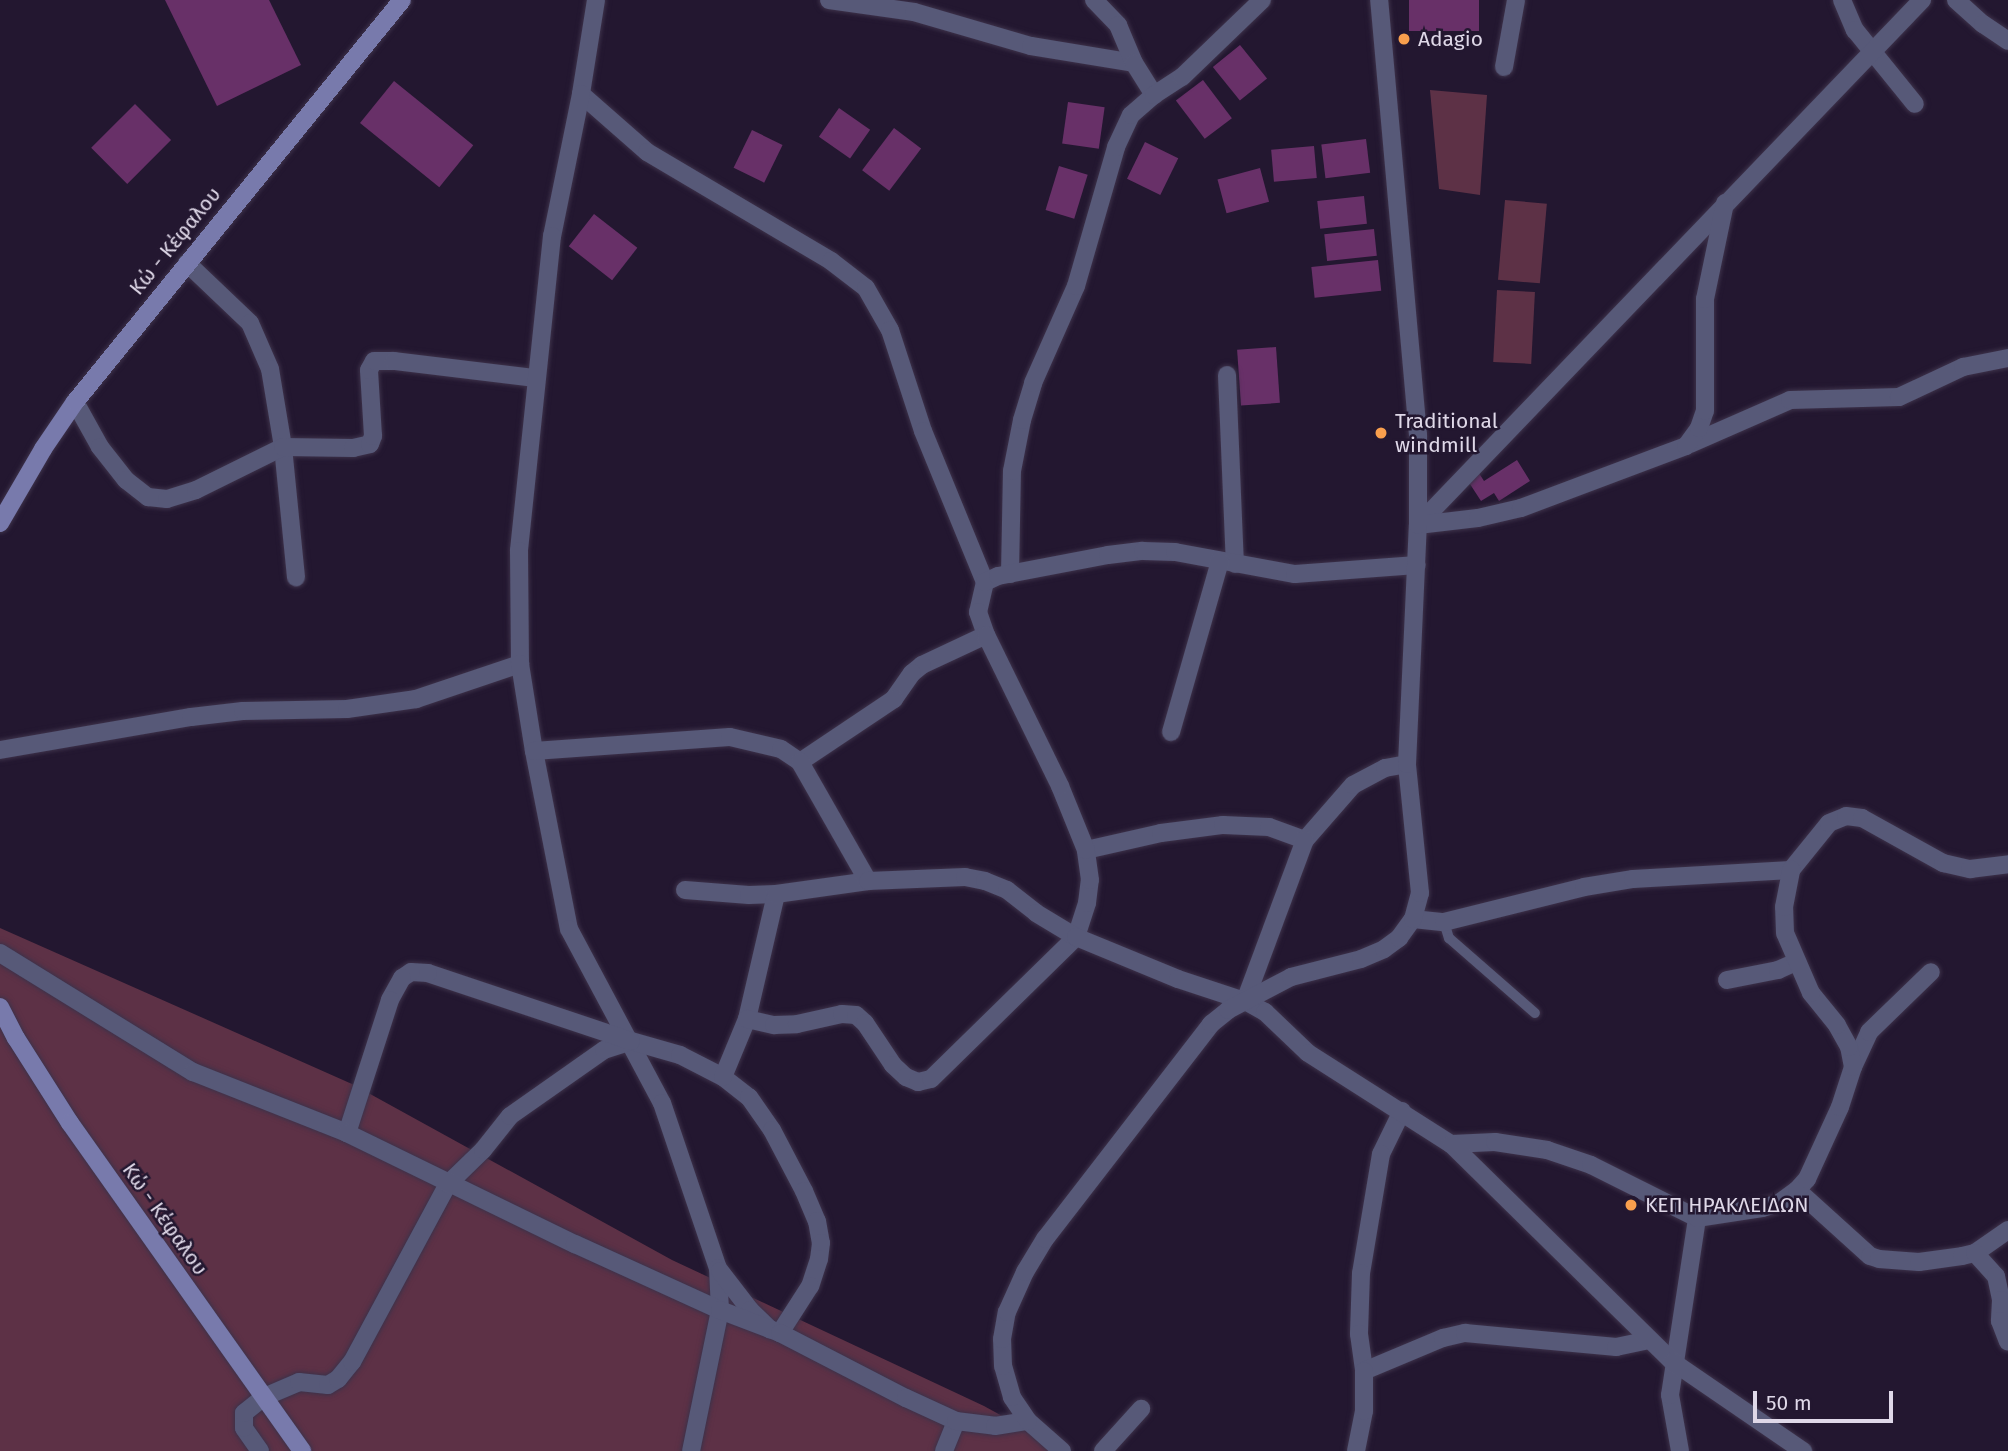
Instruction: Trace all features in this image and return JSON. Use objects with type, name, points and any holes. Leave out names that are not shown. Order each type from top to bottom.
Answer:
[{"type":"main road","name":"Κώ - Κέφαλου","points":[[0,523],[43,449],[75,402],[402,0]]},
{"type":"main road","name":"Κώ - Κέφαλου","points":[[0,1007],[16,1038],[70,1123],[302,1451]]},
{"type":"street","points":[[596,0],[581,94],[552,236],[535,377],[519,551],[520,664],[569,929],[662,1103],[718,1268],[720,1310],[691,1451]]},
{"type":"street","points":[[829,0],[914,12],[1031,46],[1133,63]]},
{"type":"street","points":[[1094,0],[1118,25],[1133,63],[1154,94]]},
{"type":"street","points":[[1010,574],[1012,471],[1033,383],[1076,286],[1116,147],[1131,115],[1154,94],[1182,77],[1262,0]]},
{"type":"street","points":[[1062,1451],[1028,1422],[1012,1397],[1003,1366],[1002,1339],[1007,1312],[1025,1272],[1045,1239],[1211,1024],[1245,1001],[1291,977],[1362,959],[1384,949],[1399,938],[1413,919],[1420,893],[1407,764],[1419,525],[1419,435],[1379,0]]},
{"type":"street","points":[[1504,67],[1516,0]]},
{"type":"street","points":[[1843,0],[1855,30],[1915,104]]},
{"type":"street","points":[[1419,525],[1922,0]]},
{"type":"street","points":[[1956,0],[2008,41]]},
{"type":"street","points":[[581,94],[647,152],[831,261],[866,288],[890,330],[923,431],[985,583],[978,612],[986,635],[1060,786],[1086,850],[1090,880],[1087,903],[1076,937],[931,1079],[918,1082],[906,1077],[893,1065],[866,1023],[856,1015],[842,1014],[797,1024],[774,1025],[747,1019]]},
{"type":"street","points":[[1686,446],[1699,428],[1705,411],[1705,299],[1725,203]]},
{"type":"street","points":[[187,263],[250,323],[270,369],[283,447],[296,577]]},
{"type":"street","points":[[1419,525],[1478,519],[1521,508],[1686,446],[1790,400],[1899,397],[1962,367],[2008,358]]},
{"type":"street","points":[[75,402],[100,447],[135,490],[148,497],[167,499],[196,490],[283,447],[354,448],[370,444],[373,436],[369,370],[374,362],[394,360],[535,377]]},
{"type":"street","points":[[1171,732],[1228,563],[1227,375]]},
{"type":"street","points":[[985,583],[1010,574],[1143,551],[1175,552],[1295,574],[1417,565]]},
{"type":"street","points":[[800,762],[894,699],[912,673],[922,665],[986,635]]},
{"type":"street","points":[[0,750],[191,717],[281,709],[347,709],[416,698],[520,664]]},
{"type":"street","points":[[534,751],[730,737],[781,749],[800,762],[868,881]]},
{"type":"street","points":[[1245,1001],[1305,840],[1353,785],[1385,768],[1407,764]]},
{"type":"street","points":[[1853,1067],[1849,1046],[1838,1025],[1811,993],[1785,933],[1784,907],[1791,870],[1829,823],[1846,816],[1862,818],[1944,863],[1970,869],[2008,864]]},
{"type":"street","points":[[1086,850],[1161,833],[1223,825],[1269,827],[1305,840]]},
{"type":"street","points":[[1413,919],[1444,922],[1584,887],[1633,879],[1682,874],[1791,870]]},
{"type":"street","points":[[685,890],[776,894],[868,881],[965,877],[1007,890],[1036,913],[1076,937],[1178,979],[1245,1001],[1265,1012],[1308,1053],[1451,1144],[1673,1362],[1803,1451]]},
{"type":"street","points":[[723,1077],[747,1019],[776,894]]},
{"type":"street","points":[[0,953],[193,1072],[347,1133],[448,1184],[720,1310],[775,1331],[956,1421],[995,1426],[1028,1422]]},
{"type":"street","points":[[1727,980],[1778,970],[1796,962]]},
{"type":"street","points":[[347,1133],[390,1000],[402,978],[411,972],[428,974],[680,1055],[723,1077],[749,1097],[772,1130],[817,1221],[821,1243],[810,1286],[775,1331]]},
{"type":"street","points":[[1451,1144],[1495,1142],[1547,1150],[1591,1165],[1697,1218],[1779,1203],[1807,1180],[1840,1107],[1853,1067],[1869,1032],[1931,972]]},
{"type":"street","points":[[260,1451],[244,1428],[244,1413],[264,1396],[299,1382],[328,1385],[338,1379],[352,1362],[448,1184],[483,1150],[510,1116],[604,1050],[631,1041]]},
{"type":"street","points":[[1356,1451],[1364,1411],[1364,1371],[1359,1334],[1361,1273],[1381,1154],[1402,1111]]},
{"type":"street","points":[[1797,1190],[1870,1256],[1899,1262],[1947,1260],[1975,1253],[2008,1230]]},
{"type":"street","points":[[1680,1451],[1670,1395],[1697,1218]]},
{"type":"street","points":[[1975,1253],[1996,1276],[2001,1300],[2000,1321],[2008,1342]]},
{"type":"street","points":[[718,1268],[750,1310],[775,1331]]},
{"type":"street","points":[[1364,1371],[1443,1338],[1465,1333],[1616,1347],[1649,1340]]},
{"type":"street","points":[[1103,1451],[1141,1409]]},
{"type":"street","points":[[944,1451],[956,1421]]},
{"type":"lane","points":[[1444,922],[1449,938],[1535,1013]]},
{"type":"shaded area","points":[[1430,90],[1487,95],[1480,195],[1439,189]]},
{"type":"shaded area","points":[[1505,200],[1547,204],[1540,283],[1498,280]]},
{"type":"shaded area","points":[[1497,290],[1535,292],[1531,364],[1493,362]]},
{"type":"shaded area","points":[[0,928],[352,1084],[672,1260],[984,1406],[1066,1451],[0,1451]]},
{"type":"building","points":[[165,0],[269,0],[301,65],[217,106]]},
{"type":"building","points":[[1409,0],[1479,0],[1479,31],[1409,31]]},
{"type":"building","points":[[1240,45],[1267,78],[1240,100],[1213,67]]},
{"type":"building","points":[[1203,80],[1232,118],[1205,139],[1176,100]]},
{"type":"building","points":[[394,81],[473,145],[439,187],[360,123]]},
{"type":"building","points":[[1068,102],[1105,107],[1099,149],[1062,144]]},
{"type":"building","points":[[135,104],[171,140],[127,184],[91,148]]},
{"type":"building","points":[[839,108],[870,130],[850,158],[819,137]]},
{"type":"building","points":[[894,128],[921,148],[889,191],[862,170]]},
{"type":"building","points":[[752,130],[783,145],[764,183],[734,168]]},
{"type":"building","points":[[1366,139],[1370,173],[1325,178],[1321,144]]},
{"type":"building","points":[[1145,142],[1178,158],[1160,195],[1127,179]]},
{"type":"building","points":[[1314,146],[1317,178],[1274,182],[1271,150]]},
{"type":"building","points":[[1059,166],[1088,175],[1074,219],[1046,210]]},
{"type":"building","points":[[1260,168],[1269,202],[1227,213],[1217,179]]},
{"type":"building","points":[[1364,196],[1367,224],[1320,229],[1317,201]]},
{"type":"building","points":[[594,214],[637,248],[612,280],[569,246]]},
{"type":"building","points":[[1374,229],[1377,256],[1327,261],[1324,234]]},
{"type":"building","points":[[1378,260],[1381,291],[1315,298],[1311,267]]},
{"type":"building","points":[[1276,347],[1280,403],[1241,406],[1237,350]]},
{"type":"building","points":[[1517,460],[1530,481],[1499,501],[1494,493],[1481,501],[1468,481],[1477,470],[1484,481]]},
{"type":"place","name":"Adagio","points":[[1404,39]]},
{"type":"place","name":"Traditional windmill","points":[[1381,433]]},
{"type":"place","name":"ΚΕΠ ΗΡΑΚΛΕΙΔΩΝ","points":[[1631,1205]]}]
